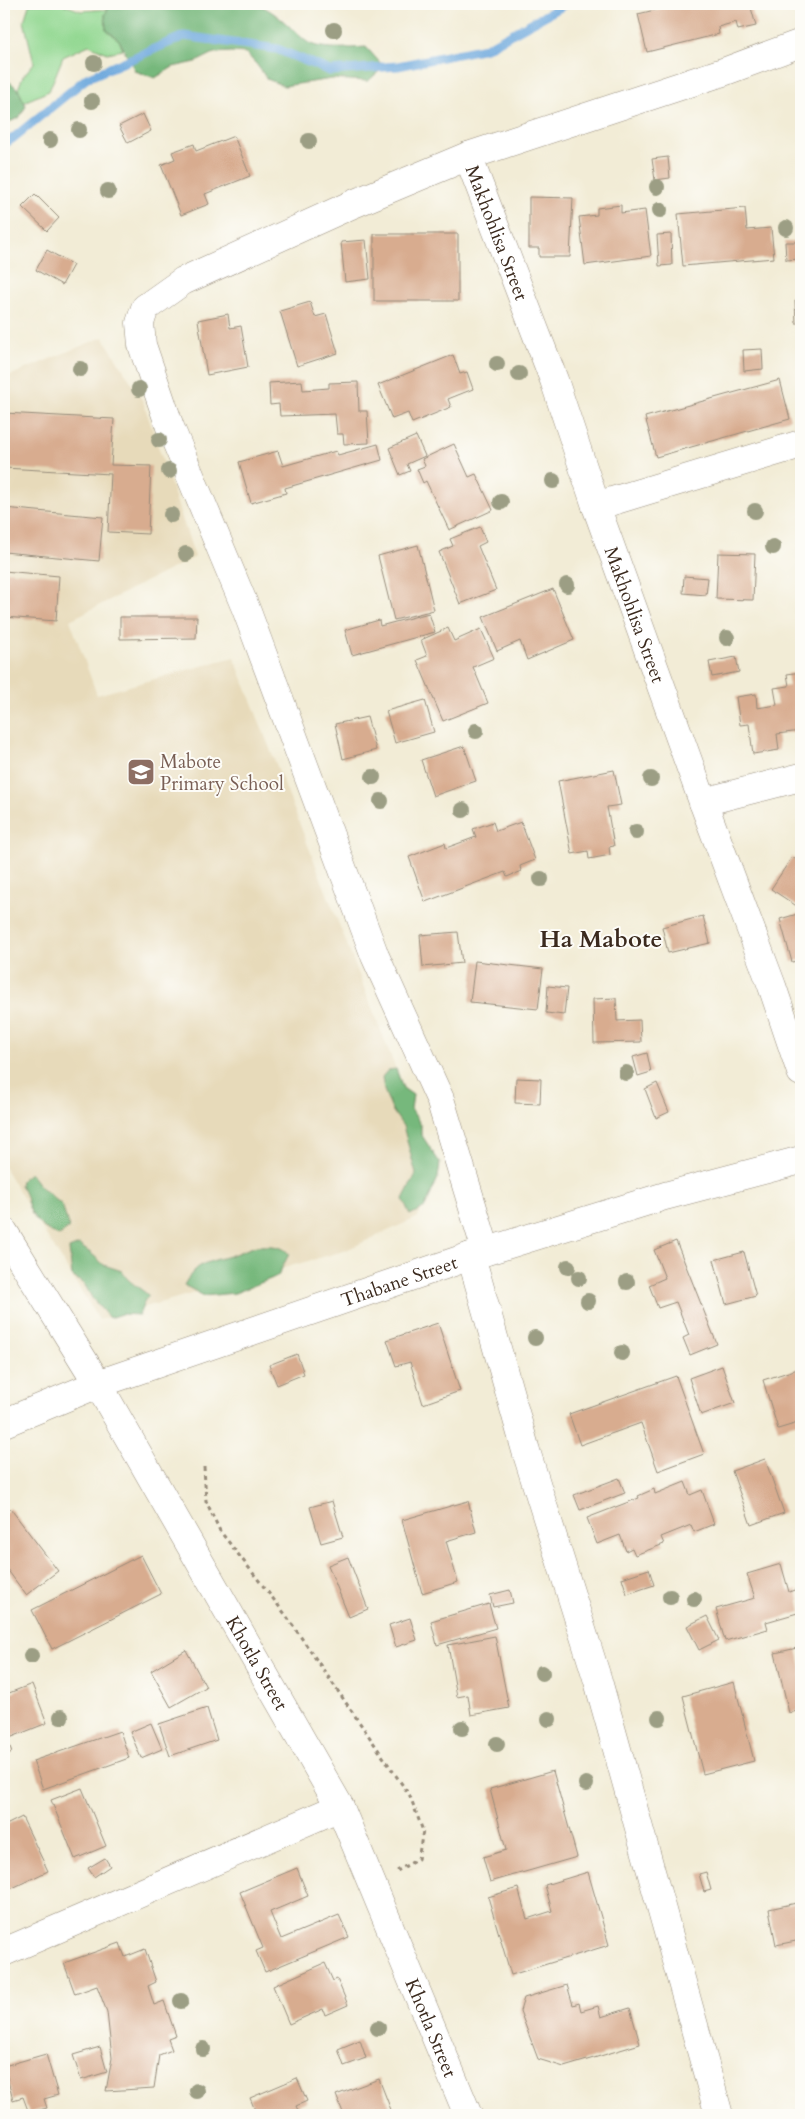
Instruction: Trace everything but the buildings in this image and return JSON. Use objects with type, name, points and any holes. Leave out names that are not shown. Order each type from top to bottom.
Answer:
[{"type":"street","points":[[719,2115],[601,1691],[526,1451],[440,1099],[375,956],[246,609],[170,427],[142,345],[140,323],[146,308],[183,281],[353,204],[468,156],[726,71],[801,43]]},
{"type":"street","name":"Makhohlisa Street","points":[[468,156],[554,380],[596,506],[702,802],[772,986],[801,1072]]},
{"type":"street","points":[[596,506],[801,444]]},
{"type":"street","points":[[702,802],[801,777]]},
{"type":"street","name":"Thabane Street","points":[[4,1422],[98,1384],[479,1254],[665,1196],[801,1160]]},
{"type":"street","name":"Khotla Street","points":[[4,1232],[98,1384],[340,1807],[468,2115]]},
{"type":"street","points":[[4,1952],[340,1807]]},
{"type":"path","points":[[204,1467],[206,1501],[220,1531],[284,1614],[410,1796],[423,1831],[418,1859],[372,1884]]},
{"type":"shaded area","name":"Mabote Primary School","points":[[103,337],[143,401],[195,557],[70,620],[97,695],[234,657],[436,1171],[418,1217],[344,1251],[99,1320],[4,1167],[4,378]]},
{"type":"green space","points":[[224,3],[257,4],[277,16],[311,44],[326,48],[366,47],[384,67],[368,81],[332,79],[284,86],[267,79],[246,53],[232,52],[214,53],[196,62],[173,67],[155,78],[135,71],[119,40],[106,29],[105,14],[110,6],[145,4],[184,6],[188,4]]},
{"type":"green space","points":[[62,4],[81,11],[109,9],[105,14],[106,29],[119,40],[123,50],[107,53],[89,45],[63,57],[49,91],[24,102],[18,89],[23,76],[34,63],[24,21],[29,5]]},
{"type":"green space","points":[[4,77],[18,89],[26,106],[19,118],[4,124]]},
{"type":"green space","points":[[396,1069],[403,1088],[413,1095],[411,1109],[421,1125],[421,1134],[440,1163],[438,1178],[425,1207],[410,1215],[403,1199],[416,1174],[403,1126],[392,1110],[384,1090],[382,1077],[388,1070]]},
{"type":"green space","points":[[30,1173],[40,1186],[62,1205],[69,1228],[59,1236],[41,1225],[31,1212],[20,1185],[21,1180]]},
{"type":"green space","points":[[79,1245],[104,1265],[122,1271],[131,1282],[149,1296],[145,1300],[139,1315],[121,1314],[109,1318],[92,1298],[85,1285],[72,1276],[69,1249]]},
{"type":"green space","points":[[256,1246],[278,1247],[289,1254],[278,1276],[235,1293],[204,1296],[184,1285],[193,1272],[203,1264]]},
{"type":"waterway","points":[[4,144],[87,78],[184,36],[277,49],[330,71],[398,66],[486,48],[566,4]]},
{"type":"place","name":"Mabote Primary School","points":[[141,772]]},
{"type":"district","name":"Ha Mabote","points":[[601,939]]}]
